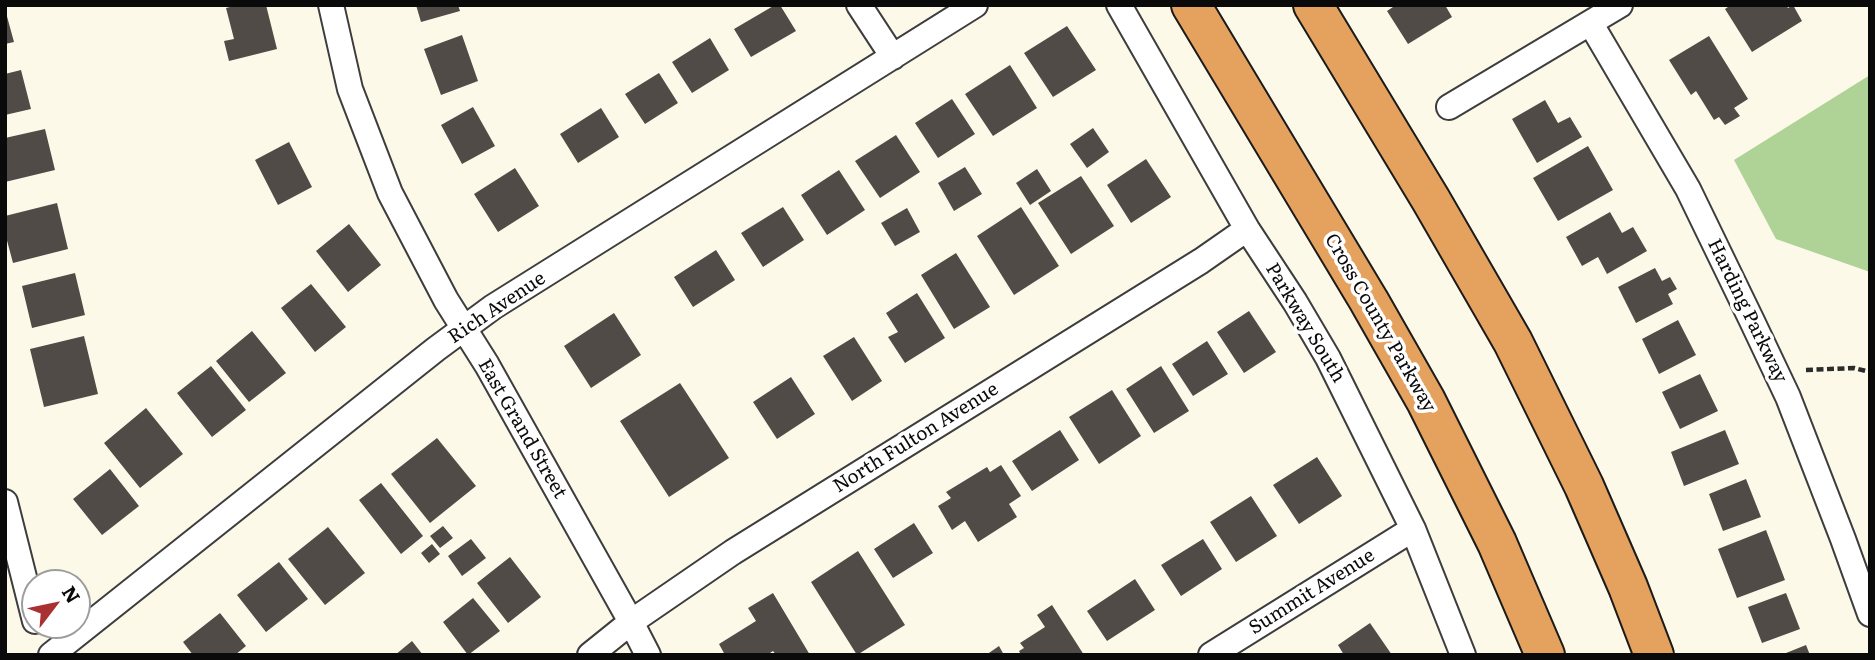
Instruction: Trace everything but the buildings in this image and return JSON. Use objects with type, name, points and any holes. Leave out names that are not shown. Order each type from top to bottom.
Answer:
[{"type":"highway","name":"Cross County Parkway","points":[[1191,5],[1426,401],[1492,532],[1545,655]]},
{"type":"highway","points":[[1313,5],[1445,223],[1513,342],[1584,486],[1654,655]]},
{"type":"street","name":"East Grand Street","points":[[331,5],[350,89],[390,193],[463,329],[486,365],[648,655]]},
{"type":"street","points":[[859,5],[893,57]]},
{"type":"street","name":"Rich Avenue","points":[[51,655],[493,307],[975,5]]},
{"type":"street","name":"Parkway South","points":[[1119,5],[1247,229],[1296,302],[1328,358],[1413,529],[1463,655]]},
{"type":"street","points":[[1449,107],[1620,5]]},
{"type":"street","name":"Harding Parkway","points":[[1591,24],[1688,189],[1788,397],[1870,614]]},
{"type":"street","name":"North Fulton Avenue","points":[[590,655],[631,622],[733,552],[1201,261],[1247,229]]},
{"type":"street","points":[[5,502],[22,569]]},
{"type":"street","name":"Summit Avenue","points":[[1211,655],[1413,529]]},
{"type":"path","points":[[1806,370],[1854,368],[1870,372]]},
{"type":"green space","points":[[1870,75],[1870,272],[1776,239],[1734,160]]}]
